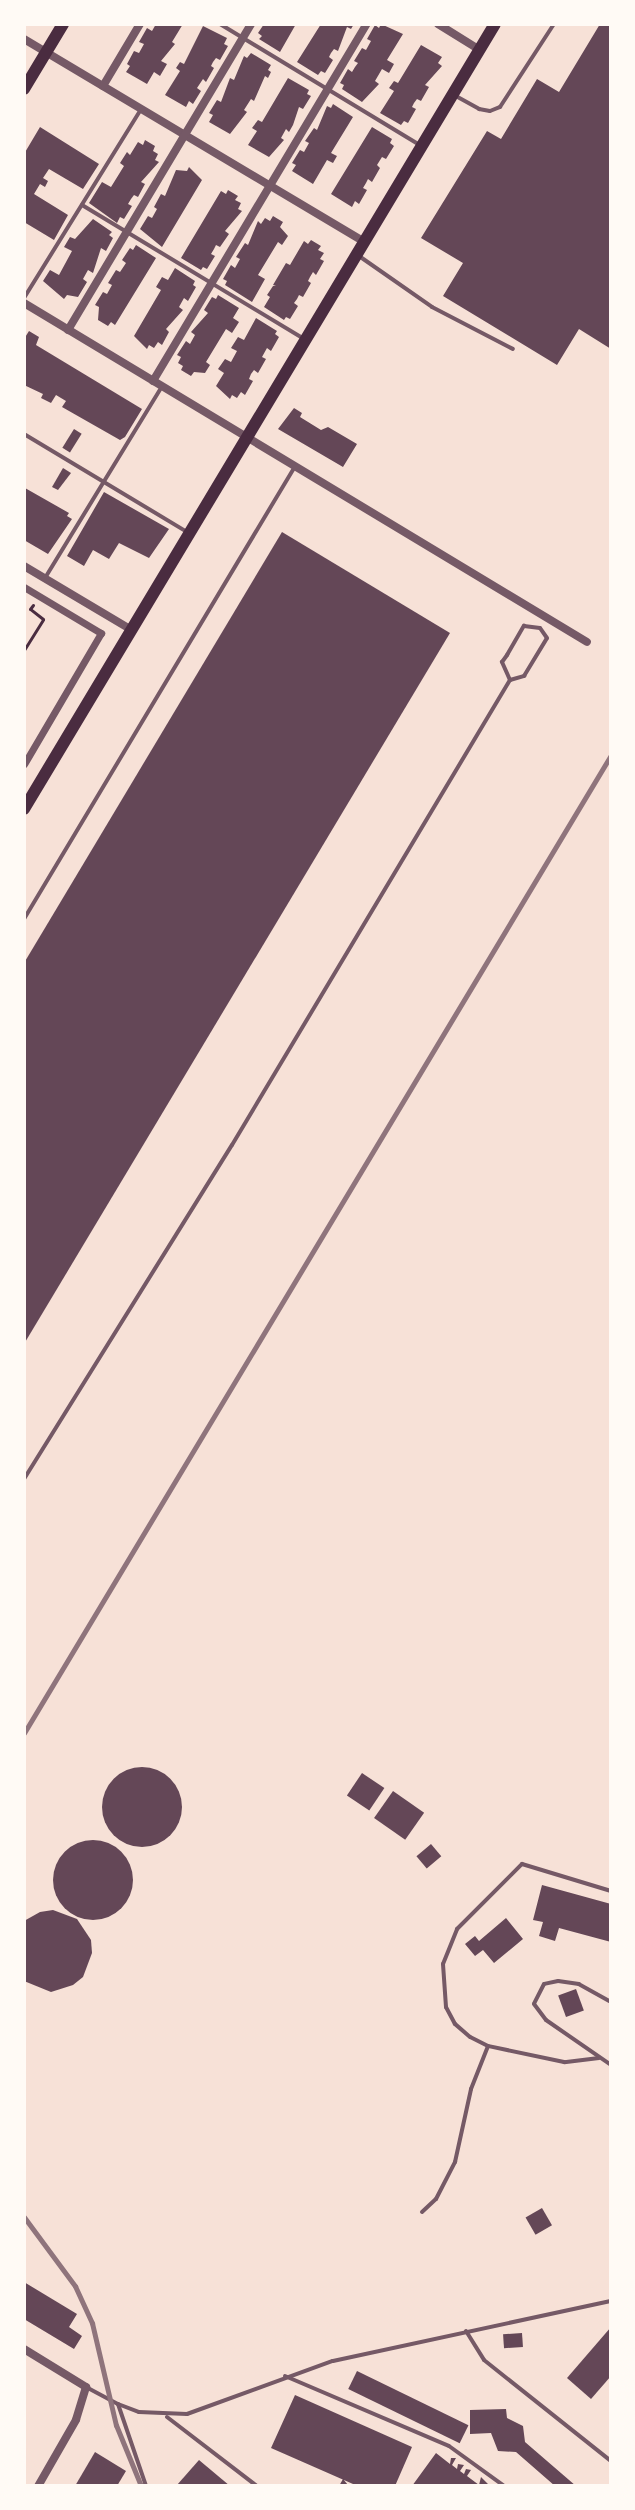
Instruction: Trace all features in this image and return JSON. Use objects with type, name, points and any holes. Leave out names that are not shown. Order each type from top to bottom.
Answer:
[{"type":"main road","points":[[24,89],[63,24]]},
{"type":"main road","points":[[24,809],[495,24]]},
{"type":"street","points":[[103,86],[140,24]]},
{"type":"street","points":[[68,330],[251,24]]},
{"type":"street","points":[[153,381],[367,24]]},
{"type":"street","points":[[438,24],[480,50]]},
{"type":"street","points":[[24,39],[364,242]]},
{"type":"street","points":[[24,301],[587,642]]},
{"type":"street","points":[[24,566],[132,630]]},
{"type":"street","points":[[24,587],[101,633],[24,764]]},
{"type":"street","points":[[24,2349],[86,2387],[76,2420],[38,2486]]},
{"type":"lane","points":[[220,24],[422,146]]},
{"type":"lane","points":[[453,94],[479,109],[490,111],[500,107],[554,24]]},
{"type":"lane","points":[[24,301],[141,109]]},
{"type":"lane","points":[[82,205],[306,340]]},
{"type":"lane","points":[[357,255],[432,307],[513,349]]},
{"type":"lane","points":[[45,578],[162,386]]},
{"type":"lane","points":[[24,434],[189,533]]},
{"type":"lane","points":[[24,919],[295,466]]},
{"type":"lane","points":[[540,628],[547,617]]},
{"type":"lane","points":[[24,1479],[232,1145],[510,680],[524,676],[529,669],[547,638],[540,628],[524,626],[502,662],[510,680]]},
{"type":"lane","points":[[599,2058],[564,2062],[488,2046],[455,2024],[446,2007],[443,1964],[457,1929],[522,1864],[611,1891]]},
{"type":"lane","points":[[611,2002],[579,1984],[558,1981],[544,1984],[534,2004],[546,2020],[611,2065]]},
{"type":"lane","points":[[422,2212],[436,2199],[455,2162],[471,2089],[488,2046]]},
{"type":"lane","points":[[86,2387],[139,2412],[166,2416],[187,2414],[285,2376],[466,2331],[611,2301]]},
{"type":"lane","points":[[466,2331],[484,2360],[611,2461]]},
{"type":"lane","points":[[285,2376],[449,2446],[504,2486]]},
{"type":"lane","points":[[118,2404],[146,2486]]},
{"type":"lane","points":[[166,2416],[257,2486]]},
{"type":"path","points":[[24,650],[43,619]]},
{"type":"building","points":[[156,24],[183,24],[172,42],[175,44],[161,61],[167,64],[160,76],[154,72],[147,84],[126,72],[130,66],[127,64],[134,51],[139,53],[144,44],[139,42],[147,28],[152,31]]},
{"type":"building","points":[[264,24],[296,24],[280,52],[259,39],[262,36],[258,33]]},
{"type":"building","points":[[321,24],[354,24],[351,29],[347,27],[338,51],[334,49],[331,53],[329,57],[333,60],[325,73],[321,71],[318,75],[297,62]]},
{"type":"building","points":[[381,24],[403,34],[387,60],[394,64],[389,73],[382,69],[375,81],[379,84],[362,102],[342,89],[344,85],[340,83],[348,69],[352,72],[358,63],[354,61],[362,48],[366,50],[371,41],[367,39],[375,25],[379,28]]},
{"type":"building","points":[[600,24],[611,24],[611,349],[579,329],[557,365],[443,296],[463,263],[421,238],[487,131],[501,139],[537,79],[559,92]]},
{"type":"building","points":[[203,26],[227,38],[224,44],[228,46],[220,60],[216,58],[213,62],[211,66],[214,68],[206,82],[203,79],[197,88],[201,91],[193,104],[189,101],[186,107],[165,95],[180,71],[176,68],[180,62],[184,64]]},
{"type":"building","points":[[421,45],[442,57],[438,63],[442,66],[425,85],[429,87],[421,101],[417,99],[414,103],[412,107],[416,109],[408,123],[404,121],[401,125],[380,113],[394,91],[389,88],[394,81],[398,83]]},
{"type":"building","points":[[251,53],[271,65],[268,70],[271,72],[268,78],[265,76],[254,101],[251,99],[244,110],[247,112],[230,134],[209,122],[213,115],[209,113],[217,100],[221,102],[230,78],[234,80],[244,56],[247,58]]},
{"type":"building","points":[[288,78],[309,90],[307,94],[311,96],[303,109],[299,107],[289,132],[286,129],[281,138],[284,140],[269,157],[248,145],[257,131],[252,128],[258,120],[262,122]]},
{"type":"building","points":[[333,104],[353,117],[331,153],[337,156],[333,163],[327,160],[313,184],[292,171],[296,165],[292,163],[300,150],[304,152],[309,143],[305,141],[314,128],[317,130],[327,106],[331,108]]},
{"type":"building","points":[[40,127],[99,164],[83,189],[49,169],[43,178],[48,181],[45,187],[40,184],[34,194],[68,215],[54,240],[24,222],[24,154]]},
{"type":"building","points":[[372,127],[392,139],[390,143],[394,146],[386,159],[382,157],[377,165],[380,168],[372,182],[368,179],[363,188],[367,190],[359,204],[355,201],[352,207],[331,194]]},
{"type":"building","points":[[145,140],[155,146],[153,151],[158,154],[155,160],[159,162],[141,182],[145,184],[138,197],[134,195],[128,204],[132,206],[124,219],[120,217],[117,223],[89,203],[102,182],[111,187],[124,166],[120,163],[127,152],[130,155],[138,142],[143,145]]},
{"type":"building","points":[[189,167],[202,180],[162,247],[140,229],[148,216],[152,218],[157,209],[154,207],[161,194],[165,196],[176,170],[187,171]]},
{"type":"building","points":[[228,190],[238,196],[235,200],[241,203],[238,209],[242,211],[225,231],[229,234],[220,247],[216,245],[211,254],[215,256],[207,269],[203,267],[201,270],[181,258],[221,191],[226,194]]},
{"type":"building","points":[[273,216],[283,222],[280,227],[288,236],[282,245],[278,242],[258,275],[265,279],[252,302],[225,285],[227,281],[223,279],[231,265],[235,268],[240,259],[236,257],[245,243],[248,245],[258,221],[261,224],[265,218],[270,221]]},
{"type":"building","points":[[93,219],[112,232],[109,235],[113,238],[106,251],[101,248],[93,273],[88,270],[83,279],[87,282],[78,297],[67,295],[64,299],[43,281],[50,270],[59,275],[72,251],[64,247],[70,237],[75,239]]},
{"type":"building","points":[[311,240],[321,246],[318,250],[324,253],[320,259],[324,261],[316,275],[313,272],[310,277],[308,281],[311,283],[303,297],[299,295],[294,303],[298,306],[290,319],[286,317],[284,320],[264,307],[270,297],[267,295],[276,286],[273,285],[286,263],[290,265],[304,241],[308,244]]},
{"type":"building","points":[[136,245],[156,258],[115,325],[111,322],[108,326],[98,320],[99,307],[95,305],[103,292],[107,294],[112,285],[108,283],[116,270],[120,272],[126,263],[122,260]]},
{"type":"building","points":[[175,268],[195,281],[193,285],[196,287],[188,301],[184,298],[179,307],[183,310],[166,329],[169,332],[162,345],[158,342],[154,348],[149,345],[147,349],[134,336],[161,290],[156,287],[162,277],[168,280]]},
{"type":"building","points":[[218,295],[239,308],[233,318],[239,322],[232,333],[226,329],[206,362],[210,365],[205,373],[194,372],[191,376],[181,370],[183,366],[178,363],[181,357],[177,355],[186,341],[190,344],[195,335],[191,332],[208,313],[204,310],[212,297],[216,299]]},
{"type":"building","points":[[256,318],[277,331],[275,334],[279,337],[271,351],[267,348],[262,357],[266,359],[258,373],[254,370],[251,374],[249,379],[253,381],[245,395],[241,392],[237,398],[232,395],[230,399],[216,386],[224,373],[218,369],[225,359],[231,362],[237,351],[231,348],[238,337],[244,340]]},
{"type":"building","points":[[29,331],[39,337],[36,345],[142,409],[125,437],[120,440],[62,407],[66,401],[56,395],[51,403],[41,398],[43,394],[24,385],[24,339]]},
{"type":"building","points":[[294,408],[302,413],[300,417],[321,430],[328,427],[357,444],[343,467],[278,429]]},
{"type":"building","points":[[74,429],[82,434],[70,452],[62,448]]},
{"type":"building","points":[[63,468],[71,473],[58,490],[52,487]]},
{"type":"building","points":[[25,488],[69,513],[67,516],[72,519],[48,554],[24,540]]},
{"type":"building","points":[[104,492],[169,529],[149,558],[119,543],[109,559],[93,550],[84,566],[67,556]]},
{"type":"building","points":[[282,532],[450,633],[24,1344],[24,963]]},
{"type":"building","points":[[134,1767],[150,1767],[171,1778],[182,1799],[182,1815],[171,1836],[150,1847],[134,1847],[120,1841],[108,1829],[102,1815],[102,1799],[108,1785],[120,1773]]},
{"type":"building","points":[[362,1773],[384,1788],[369,1810],[347,1795]]},
{"type":"building","points":[[393,1791],[424,1813],[405,1840],[374,1818]]},
{"type":"building","points":[[85,1840],[101,1840],[122,1851],[133,1872],[133,1888],[122,1909],[101,1920],[85,1920],[71,1914],[59,1902],[53,1888],[53,1872],[59,1858],[71,1846]]},
{"type":"building","points":[[431,1844],[441,1856],[427,1868],[416,1856]]},
{"type":"building","points":[[542,1885],[611,1904],[611,1942],[559,1928],[555,1941],[539,1936],[543,1922],[533,1920]]},
{"type":"building","points":[[53,1910],[77,1919],[91,1940],[92,1953],[83,1977],[73,1985],[51,1992],[24,1981],[24,1921],[40,1912]]},
{"type":"building","points":[[506,1918],[523,1939],[494,1963],[483,1950],[475,1956],[465,1944],[475,1936],[479,1941]]},
{"type":"building","points":[[576,1989],[584,2011],[566,2017],[558,1995]]},
{"type":"building","points":[[542,2208],[552,2225],[536,2235],[526,2218]]},
{"type":"building","points":[[24,2282],[77,2314],[69,2327],[82,2336],[74,2349],[24,2319]]},
{"type":"building","points":[[611,2327],[611,2376],[591,2399],[567,2378]]},
{"type":"building","points":[[522,2333],[523,2347],[504,2348],[503,2334]]},
{"type":"building","points":[[357,2371],[468,2425],[460,2443],[348,2389]]},
{"type":"building","points":[[295,2395],[412,2447],[395,2486],[339,2486],[343,2479],[271,2448]]},
{"type":"building","points":[[506,2409],[507,2418],[523,2426],[525,2442],[576,2486],[555,2486],[516,2452],[498,2451],[491,2433],[470,2434],[470,2410]]},
{"type":"building","points":[[95,2452],[126,2471],[117,2486],[75,2486]]},
{"type":"building","points":[[436,2453],[450,2464],[451,2458],[456,2458],[452,2465],[457,2469],[458,2464],[464,2465],[460,2471],[464,2474],[466,2469],[471,2470],[467,2476],[479,2485],[481,2477],[488,2484],[486,2486],[412,2486]]},
{"type":"building","points":[[199,2460],[230,2486],[177,2485]]},
{"type":"railway","points":[[24,1733],[611,755]]},
{"type":"railway","points":[[24,2217],[75,2286],[92,2323],[116,2425],[141,2486]]}]
